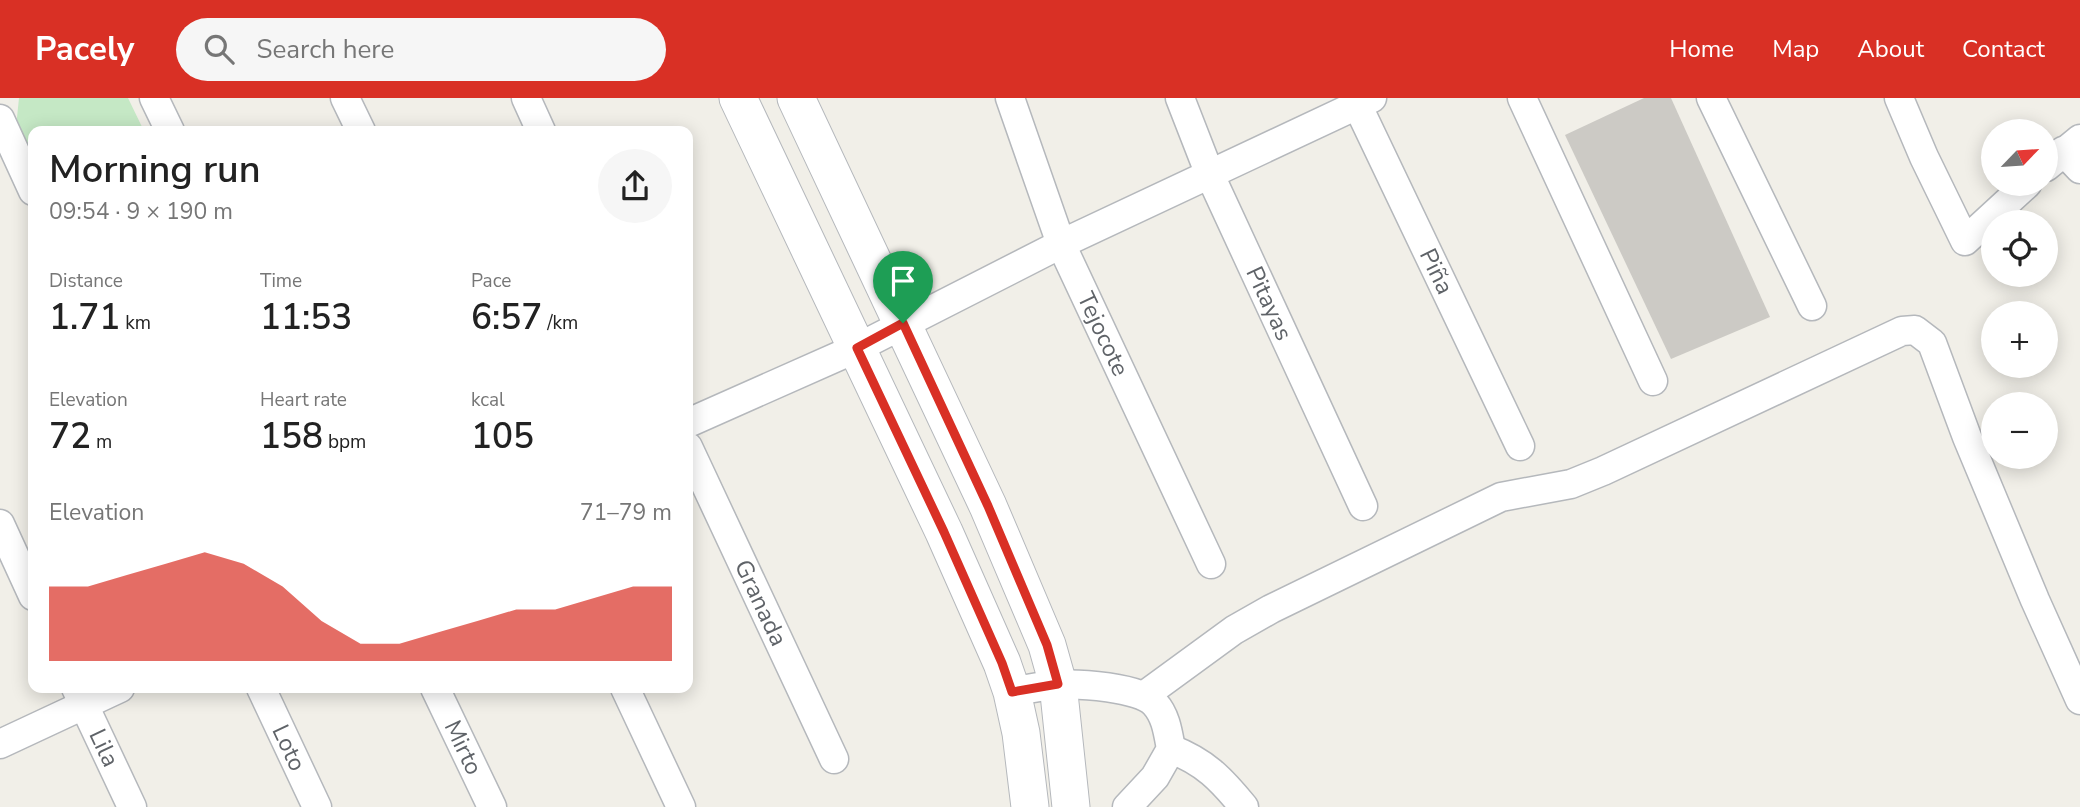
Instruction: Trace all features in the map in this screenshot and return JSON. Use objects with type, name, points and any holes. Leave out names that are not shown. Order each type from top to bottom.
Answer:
[{"type":"street","points":[[154,98],[168,126]]},
{"type":"street","points":[[345,98],[359,126]]},
{"type":"street","points":[[526,98],[539,126]]},
{"type":"street","points":[[738,98],[944,532],[1002,663],[1021,733],[1030,807]]},
{"type":"street","points":[[796,98],[988,506],[1047,645],[1058,684],[1071,807]]},
{"type":"street","name":"Tejocote","points":[[1010,98],[1061,244],[1211,564]]},
{"type":"street","name":"Pitayas","points":[[1180,98],[1210,176],[1363,506]]},
{"type":"street","points":[[1522,98],[1653,381]]},
{"type":"street","points":[[1711,98],[1812,306]]},
{"type":"street","points":[[1899,98],[1965,241],[2014,196]]},
{"type":"street","points":[[693,421],[857,348],[1061,244],[1210,176],[1361,100]]},
{"type":"street","name":"Piña","points":[[1361,100],[1520,446]]},
{"type":"street","points":[[0,119],[28,180]]},
{"type":"street","points":[[1145,695],[1234,630],[1271,609],[1501,497],[1572,484],[1902,331],[1915,330],[1932,343],[1967,438],[2080,700]]},
{"type":"street","name":"Granada","points":[[693,458],[834,759]]},
{"type":"street","points":[[0,524],[28,585]]},
{"type":"street","points":[[1012,692],[1058,684],[1119,688],[1145,695],[1155,704],[1164,719],[1171,749],[1155,777],[1127,807]]},
{"type":"street","name":"Loto","points":[[263,693],[317,807]]},
{"type":"street","name":"Mirto","points":[[437,693],[492,807]]},
{"type":"street","points":[[627,693],[681,807]]},
{"type":"street","points":[[0,744],[80,696]]},
{"type":"street","name":"Lila","points":[[80,696],[132,807]]},
{"type":"street","points":[[1171,749],[1210,769],[1244,807]]},
{"type":"green space","points":[[19,98],[128,98],[142,126],[28,126],[28,153],[16,127]]},
{"type":"building","points":[[1644,98],[1671,98],[1770,317],[1671,359],[1565,135]]},
{"type":"route","points":[[903,323],[988,506],[1047,645],[1058,684],[1012,692],[1002,663],[944,532],[857,348],[903,323]]}]
